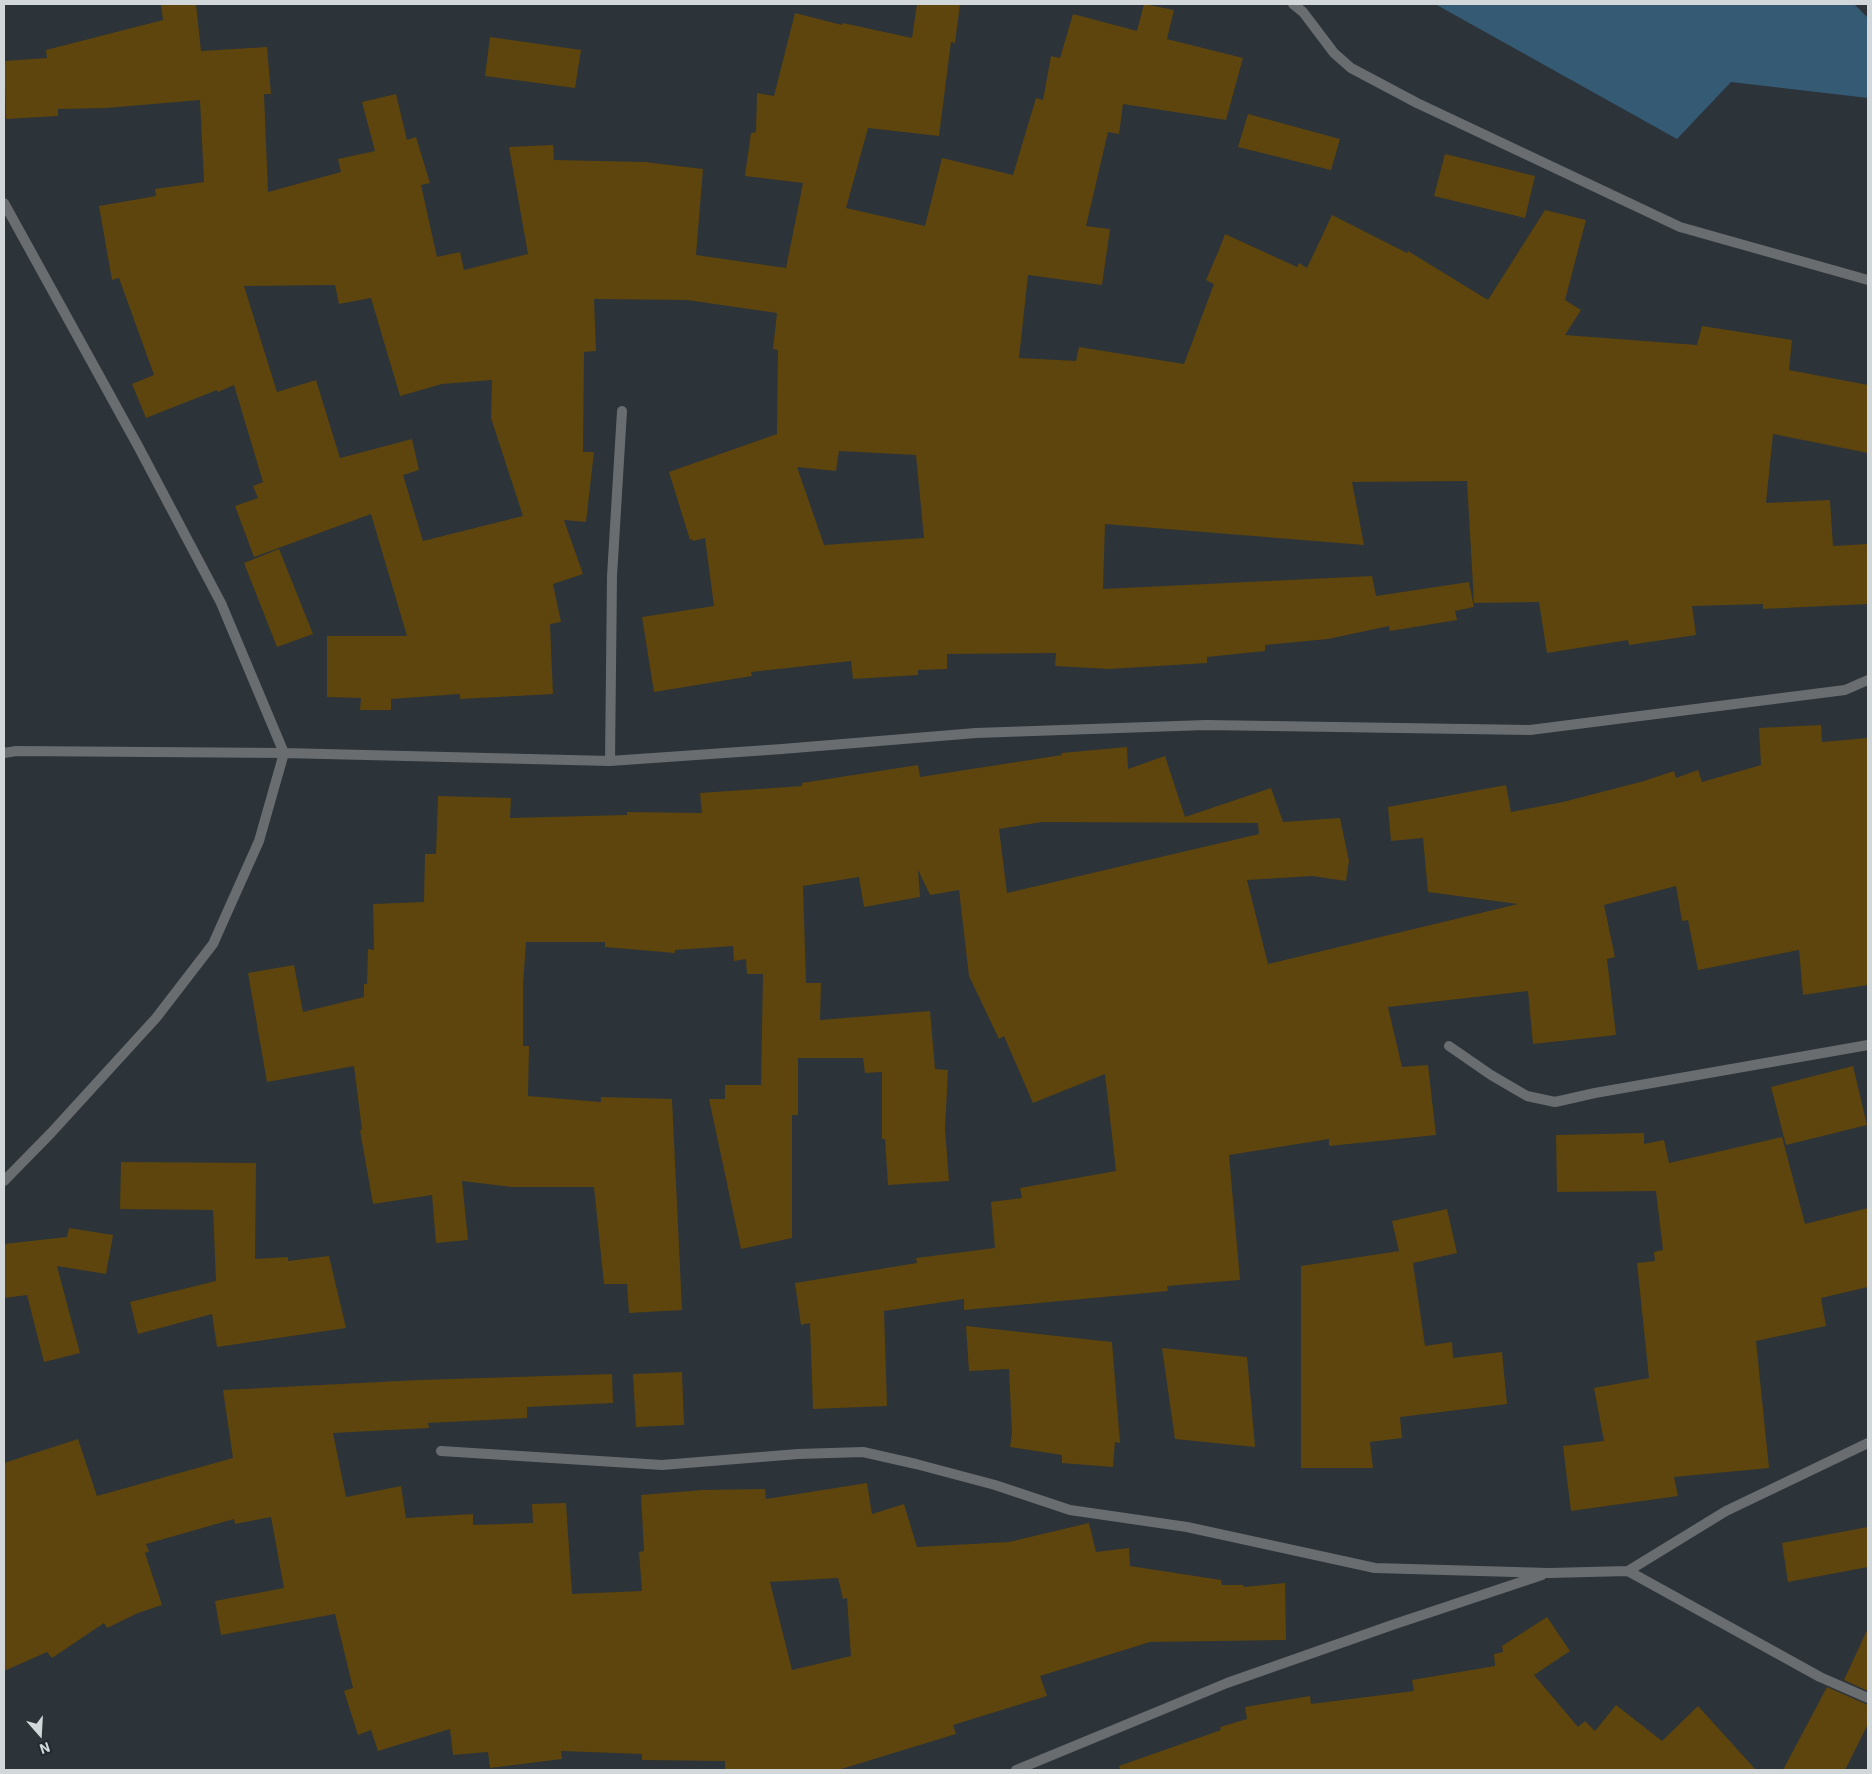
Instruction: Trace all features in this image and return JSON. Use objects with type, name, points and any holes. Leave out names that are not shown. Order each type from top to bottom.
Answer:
[{"type":"street","points":[[1294,4],[1303,12],[1334,53],[1351,68],[1417,103],[1680,227],[1868,280]]},
{"type":"street","points":[[4,203],[138,446],[221,602],[284,753],[259,841],[213,944],[156,1018],[51,1133],[4,1181]]},
{"type":"street","points":[[610,761],[612,576],[622,411]]},
{"type":"street","points":[[4,753],[16,751],[284,753],[610,761],[782,750],[986,732],[1206,725],[1530,730],[1845,690],[1868,680]]},
{"type":"street","points":[[1449,1046],[1491,1075],[1527,1096],[1554,1102],[1595,1093],[1868,1045]]},
{"type":"street","points":[[441,1451],[662,1465],[798,1454],[863,1452],[916,1464],[995,1486],[1070,1510],[1188,1527],[1375,1568],[1549,1573],[1628,1571],[1726,1511],[1868,1443]]},
{"type":"street","points":[[1628,1571],[1820,1677],[1868,1698]]},
{"type":"street","points":[[1016,1770],[1227,1682],[1549,1573]]},
{"type":"shaded area","points":[[1435,4],[1854,4],[1868,18],[1868,98],[1731,82],[1677,139]]},
{"type":"building","points":[[161,4],[196,4],[201,51],[267,47],[271,94],[264,94],[268,192],[341,172],[338,159],[375,151],[362,102],[396,94],[407,140],[416,137],[430,183],[421,185],[437,257],[460,252],[464,270],[528,254],[509,147],[553,145],[554,160],[645,162],[703,169],[696,255],[786,268],[803,183],[745,176],[751,133],[756,132],[757,93],[774,96],[795,13],[842,25],[843,23],[912,38],[917,4],[960,4],[955,43],[951,42],[939,136],[868,128],[846,208],[925,226],[942,158],[1013,175],[1036,98],[1043,100],[1051,56],[1060,58],[1073,14],[1137,31],[1144,4],[1174,10],[1167,39],[1243,58],[1226,120],[1123,104],[1119,134],[1108,132],[1086,226],[1110,229],[1102,285],[1028,275],[1019,358],[1076,361],[1079,347],[1184,364],[1214,284],[1206,280],[1225,234],[1297,267],[1299,263],[1307,268],[1332,215],[1407,253],[1408,251],[1488,300],[1545,210],[1586,220],[1565,300],[1581,310],[1565,335],[1697,345],[1702,326],[1792,340],[1789,370],[1868,385],[1868,453],[1773,434],[1766,503],[1830,500],[1833,546],[1868,544],[1868,604],[1763,609],[1763,604],[1692,606],[1696,635],[1629,645],[1628,640],[1547,653],[1539,602],[1474,603],[1467,481],[1352,482],[1364,545],[1105,524],[1103,589],[1372,576],[1376,596],[1469,582],[1474,607],[1455,611],[1457,620],[1390,631],[1389,626],[1328,639],[1265,645],[1265,651],[1207,657],[1207,663],[1109,669],[1055,666],[1056,653],[947,654],[947,669],[918,670],[918,675],[853,679],[851,661],[751,672],[752,676],[654,692],[642,617],[714,606],[705,538],[690,540],[669,472],[777,434],[778,350],[773,349],[777,313],[687,300],[594,299],[596,351],[584,352],[583,452],[594,452],[586,522],[564,520],[583,574],[553,584],[561,622],[550,624],[553,694],[460,699],[460,694],[391,699],[391,710],[360,710],[361,698],[327,697],[327,636],[407,636],[371,514],[254,557],[235,506],[258,498],[253,486],[263,482],[234,385],[146,418],[132,384],[154,375],[119,278],[112,280],[99,206],[156,196],[155,189],[204,182],[200,100],[106,108],[58,109],[58,116],[6,119],[4,61],[47,58],[46,50],[163,20]],"holes":[[[335,285],[339,304],[371,298],[400,396],[442,384],[492,380],[491,418],[523,516],[423,541],[403,475],[419,470],[412,439],[340,458],[316,380],[277,392],[244,286]],[[839,451],[916,455],[924,538],[824,545],[797,467],[836,471]]]},
{"type":"building","points":[[490,37],[581,50],[575,88],[485,76]]},
{"type":"building","points":[[1248,114],[1340,139],[1331,170],[1238,147]]},
{"type":"building","points":[[1445,154],[1535,176],[1525,218],[1434,196]]},
{"type":"building","points":[[279,549],[313,634],[277,647],[244,563]]},
{"type":"building","points":[[1821,725],[1822,742],[1868,738],[1868,985],[1803,995],[1799,950],[1698,970],[1688,920],[1682,921],[1676,886],[1604,905],[1615,957],[1607,959],[1616,1035],[1533,1044],[1528,991],[1388,1007],[1402,1067],[1428,1065],[1436,1135],[1329,1146],[1329,1139],[1229,1155],[1240,1280],[1167,1286],[1168,1291],[964,1310],[964,1299],[884,1311],[887,1406],[813,1409],[810,1323],[801,1325],[795,1283],[917,1263],[916,1258],[995,1248],[991,1202],[1022,1198],[1020,1188],[1116,1171],[1105,1074],[1033,1103],[1004,1036],[999,1039],[969,976],[959,890],[930,895],[918,870],[920,897],[864,907],[859,877],[803,886],[806,983],[821,983],[820,1020],[930,1011],[935,1069],[948,1070],[945,1129],[949,1181],[888,1185],[885,1139],[882,1139],[882,1072],[865,1073],[863,1058],[798,1058],[798,1115],[792,1115],[792,1238],[741,1249],[709,1099],[725,1099],[725,1085],[761,1085],[763,974],[747,974],[746,959],[734,961],[733,946],[675,950],[675,953],[605,947],[605,942],[526,942],[523,986],[523,1046],[529,1046],[528,1096],[601,1102],[601,1097],[672,1099],[682,1310],[629,1313],[627,1284],[604,1284],[594,1187],[512,1187],[462,1181],[468,1240],[436,1243],[432,1195],[373,1204],[360,1130],[362,1130],[354,1066],[267,1082],[248,973],[294,965],[303,1012],[364,997],[364,984],[367,984],[368,949],[374,950],[373,904],[424,902],[425,854],[436,854],[438,796],[511,798],[510,818],[627,815],[627,812],[702,813],[700,793],[802,786],[802,783],[918,765],[920,777],[1062,755],[1062,753],[1127,747],[1128,769],[1165,756],[1185,817],[1271,788],[1283,822],[1340,818],[1349,861],[1346,881],[1312,876],[1247,880],[1268,964],[1518,904],[1428,892],[1423,838],[1391,841],[1388,807],[1506,785],[1511,812],[1563,802],[1644,781],[1674,771],[1676,778],[1698,770],[1702,782],[1761,765],[1759,728]],"holes":[[[1042,822],[1258,823],[1259,834],[1007,893],[999,829]]]},
{"type":"building","points":[[1853,1066],[1867,1125],[1786,1145],[1771,1087]]},
{"type":"building","points":[[1644,1133],[1644,1144],[1664,1140],[1669,1163],[1782,1137],[1805,1224],[1868,1208],[1868,1287],[1821,1298],[1826,1326],[1756,1341],[1769,1468],[1674,1477],[1678,1496],[1571,1511],[1563,1446],[1604,1441],[1594,1388],[1649,1378],[1637,1263],[1655,1261],[1654,1252],[1663,1250],[1656,1191],[1557,1192],[1556,1135]]},
{"type":"building","points":[[121,1162],[256,1163],[255,1259],[288,1257],[288,1261],[329,1256],[346,1328],[217,1347],[212,1314],[138,1334],[130,1302],[216,1281],[213,1210],[120,1209]]},
{"type":"building","points":[[1447,1209],[1457,1253],[1413,1263],[1425,1346],[1452,1342],[1453,1358],[1502,1352],[1507,1404],[1400,1417],[1402,1438],[1370,1442],[1373,1468],[1301,1468],[1301,1266],[1399,1251],[1392,1221]]},
{"type":"building","points":[[69,1228],[113,1235],[106,1274],[57,1266],[80,1353],[44,1362],[27,1295],[4,1298],[4,1244],[67,1237]]},
{"type":"building","points":[[966,1326],[1112,1342],[1120,1443],[1115,1442],[1113,1467],[1062,1463],[1062,1455],[1010,1447],[1012,1433],[1009,1369],[969,1371]]},
{"type":"building","points":[[1162,1348],[1247,1357],[1255,1447],[1175,1439]]},
{"type":"building","points":[[682,1372],[684,1425],[636,1427],[633,1374]]},
{"type":"building","points":[[612,1374],[613,1403],[527,1407],[527,1418],[428,1423],[429,1428],[333,1433],[346,1497],[401,1486],[406,1518],[473,1514],[473,1525],[533,1523],[532,1504],[566,1503],[572,1594],[642,1591],[639,1552],[644,1551],[641,1495],[702,1490],[765,1489],[766,1499],[867,1483],[872,1514],[904,1504],[917,1547],[1009,1542],[1089,1523],[1096,1552],[1129,1548],[1130,1566],[1221,1580],[1222,1585],[1243,1585],[1244,1587],[1285,1583],[1286,1640],[1150,1642],[1040,1676],[1047,1696],[953,1725],[956,1734],[838,1770],[725,1770],[725,1761],[642,1760],[642,1754],[561,1751],[562,1759],[490,1768],[488,1752],[453,1755],[450,1729],[378,1751],[371,1730],[358,1735],[344,1691],[353,1688],[335,1614],[221,1635],[215,1601],[284,1588],[271,1517],[235,1524],[234,1519],[146,1544],[149,1551],[145,1553],[162,1605],[138,1613],[107,1628],[104,1623],[52,1658],[47,1652],[4,1671],[4,1463],[78,1439],[97,1496],[233,1458],[223,1390],[419,1380]],"holes":[[[838,1578],[843,1599],[847,1598],[851,1656],[792,1670],[770,1582]]]},
{"type":"building","points":[[1868,1527],[1868,1567],[1788,1582],[1782,1543]]},
{"type":"building","points":[[1547,1617],[1570,1651],[1534,1675],[1578,1727],[1585,1721],[1595,1731],[1616,1705],[1662,1741],[1698,1706],[1756,1770],[1120,1770],[1119,1766],[1221,1730],[1220,1727],[1247,1719],[1245,1707],[1310,1696],[1311,1704],[1414,1691],[1412,1680],[1495,1666],[1494,1654],[1503,1652],[1502,1646]]},
{"type":"building","points":[[1868,1628],[1868,1691],[1844,1680]]},
{"type":"building","points":[[1827,1687],[1868,1705],[1868,1724],[1845,1770],[1783,1770]]}]
